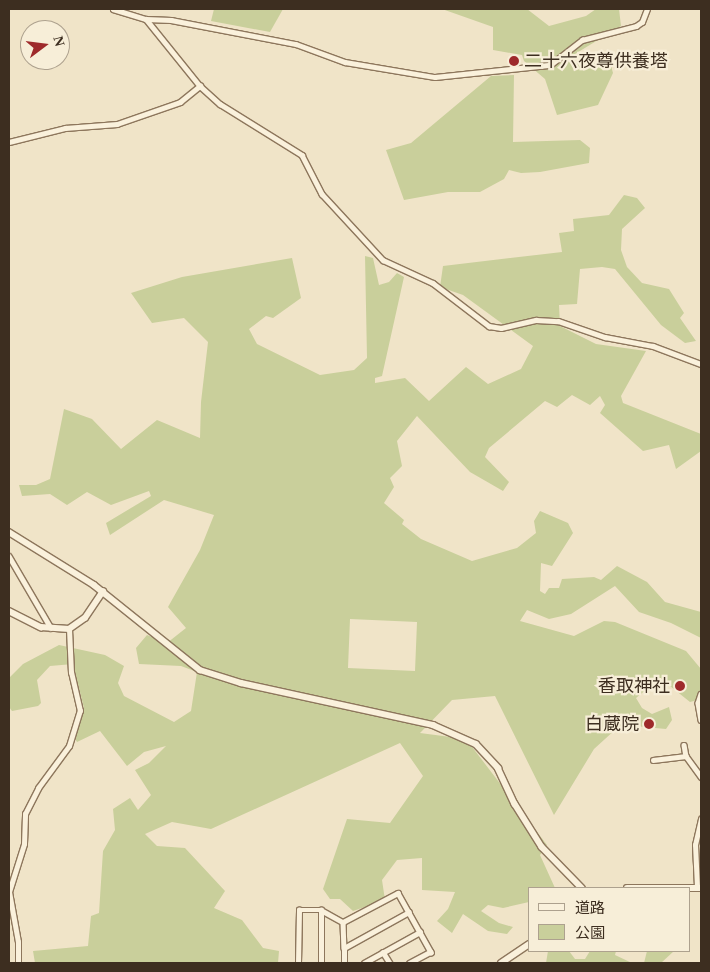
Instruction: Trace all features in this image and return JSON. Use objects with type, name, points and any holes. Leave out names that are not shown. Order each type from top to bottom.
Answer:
[{"type":"main road","points":[[501,963],[528,945]]},
{"type":"street","points":[[113,9],[146,19],[171,20],[288,42],[332,59],[442,77],[550,65],[582,40],[636,26],[642,22],[647,9]]},
{"type":"street","points":[[146,19],[200,86],[230,112],[290,145],[302,156],[322,194],[383,260],[433,283],[489,326],[500,328],[532,320],[558,321],[605,337],[654,346],[701,364]]},
{"type":"street","points":[[9,142],[65,128],[117,124],[180,102],[200,86]]},
{"type":"street","points":[[9,532],[103,591],[200,670],[241,684],[434,725],[476,744],[498,768],[515,804],[542,847],[581,887]]},
{"type":"street","points":[[9,556],[52,630]]},
{"type":"street","points":[[9,611],[52,630],[69,629],[85,618],[103,591]]},
{"type":"street","points":[[18,963],[18,942],[9,892],[24,844],[25,814],[38,788],[69,746],[80,711],[71,673],[69,629]]},
{"type":"street","points":[[701,694],[698,703],[701,720]]},
{"type":"street","points":[[684,745],[686,756],[701,777]]},
{"type":"street","points":[[653,760],[686,756]]},
{"type":"street","points":[[695,769],[701,764]]},
{"type":"street","points":[[699,888],[695,844],[701,819]]},
{"type":"street","points":[[344,922],[398,893],[431,952],[410,963]]},
{"type":"street","points":[[298,963],[299,910],[321,910],[344,922]]},
{"type":"street","points":[[321,910],[321,963]]},
{"type":"street","points":[[344,948],[409,912]]},
{"type":"street","points":[[344,922],[344,963]]},
{"type":"street","points":[[364,963],[420,932]]},
{"type":"street","points":[[383,952],[390,963]]},
{"type":"green space","points":[[214,9],[283,9],[270,32],[211,21]]},
{"type":"green space","points":[[442,9],[527,9],[549,26],[586,16],[596,9],[619,9],[621,26],[570,57],[571,62],[610,62],[613,73],[598,105],[557,115],[545,79],[524,61],[522,55],[493,50],[493,27]]},
{"type":"green space","points":[[514,75],[513,142],[580,140],[590,148],[589,163],[540,172],[521,173],[509,170],[504,179],[480,192],[448,192],[404,200],[386,150],[411,143],[491,76]]},
{"type":"green space","points":[[624,195],[637,198],[645,208],[622,229],[621,250],[627,267],[642,283],[669,289],[684,313],[680,318],[696,341],[685,343],[661,325],[615,269],[602,267],[580,269],[577,304],[559,305],[560,326],[596,344],[646,351],[621,396],[623,403],[701,434],[701,451],[676,469],[669,445],[643,451],[600,413],[605,405],[600,396],[590,405],[572,395],[557,407],[545,401],[489,448],[485,457],[509,482],[503,491],[470,472],[417,416],[397,441],[402,466],[390,478],[394,487],[384,503],[404,520],[402,524],[421,539],[472,561],[517,548],[536,533],[534,521],[540,511],[568,523],[573,533],[552,566],[541,563],[540,591],[545,594],[549,588],[559,588],[562,579],[594,577],[601,580],[617,566],[647,582],[665,602],[701,612],[701,638],[671,623],[639,612],[615,586],[571,614],[549,619],[527,610],[520,621],[574,636],[604,621],[615,622],[686,651],[701,669],[701,699],[690,702],[670,686],[648,688],[636,698],[642,708],[652,714],[669,707],[672,720],[666,729],[634,726],[616,729],[594,749],[554,815],[495,696],[452,700],[420,733],[466,739],[547,845],[540,855],[555,887],[528,887],[528,902],[503,908],[488,905],[481,911],[499,923],[513,927],[507,934],[488,931],[463,914],[452,933],[437,921],[448,909],[455,892],[422,890],[422,858],[397,860],[382,880],[385,900],[353,911],[340,899],[330,899],[323,889],[347,819],[390,823],[423,776],[400,743],[211,829],[172,822],[145,834],[157,846],[185,848],[225,891],[214,908],[242,920],[263,948],[279,951],[278,963],[35,963],[33,951],[88,946],[91,916],[99,913],[103,851],[115,830],[113,809],[130,798],[138,810],[151,795],[135,770],[149,763],[166,746],[144,752],[127,766],[100,731],[77,742],[74,737],[84,708],[73,664],[50,666],[37,680],[41,703],[38,706],[12,711],[9,707],[9,678],[23,664],[59,645],[105,655],[124,666],[118,683],[124,696],[174,722],[191,711],[197,672],[181,666],[139,664],[136,648],[147,635],[167,643],[186,628],[168,607],[200,550],[214,515],[164,500],[110,535],[106,523],[151,496],[149,491],[111,505],[87,492],[67,505],[50,494],[22,496],[19,485],[36,485],[50,479],[64,409],[92,419],[121,449],[157,420],[200,438],[201,402],[208,342],[184,318],[152,323],[131,293],[182,277],[292,258],[301,298],[273,318],[266,316],[249,329],[257,344],[320,375],[354,370],[367,358],[365,256],[373,258],[379,285],[389,282],[397,273],[404,277],[382,376],[375,378],[375,383],[405,378],[429,401],[466,367],[488,384],[521,369],[533,346],[463,295],[440,287],[443,266],[562,252],[559,233],[574,231],[573,219],[609,215]],"holes":[[[350,619],[417,622],[415,671],[348,668]]]},
{"type":"green space","points":[[548,952],[570,952],[575,959],[585,959],[589,952],[616,952],[615,955],[632,963],[546,963]]},
{"type":"green space","points":[[647,952],[673,952],[661,963],[644,963]]},
{"type":"place","name":"二十六夜尊供養塔","points":[[514,61]]},
{"type":"place","name":"香取神社","points":[[680,686]]},
{"type":"place","name":"白蔵院","points":[[649,724]]}]
